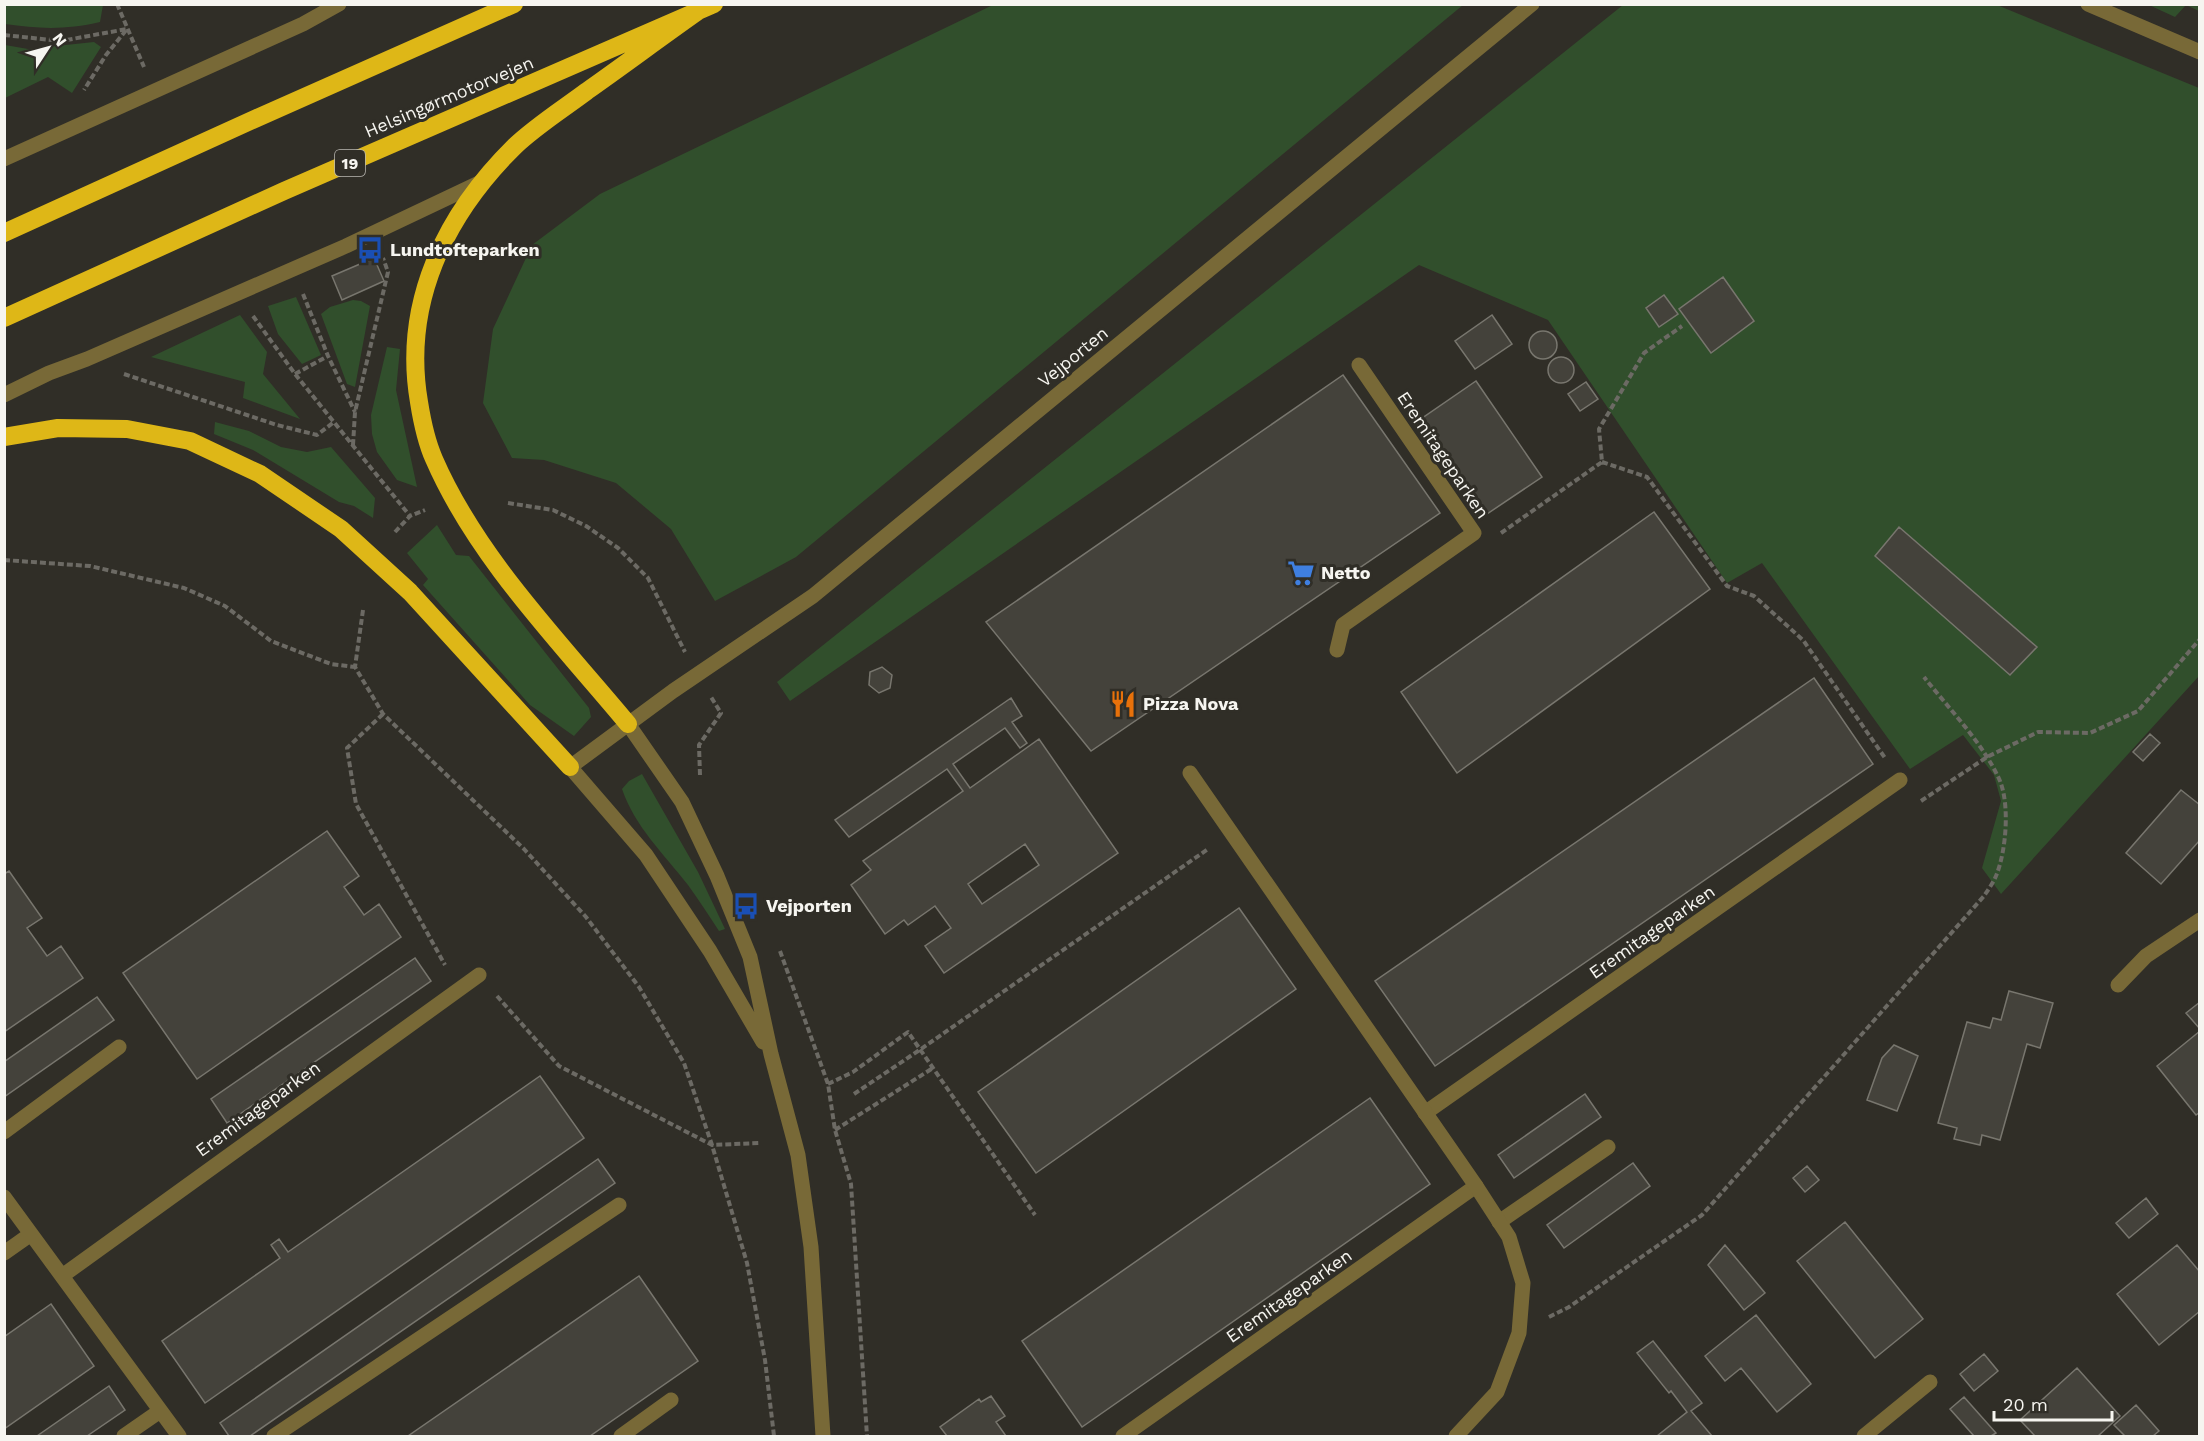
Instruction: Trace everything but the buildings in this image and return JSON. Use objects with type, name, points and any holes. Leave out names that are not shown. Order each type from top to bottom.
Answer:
[{"type":"highway","points":[[4,233],[514,4]]},
{"type":"highway","points":[[628,724],[506,577],[448,489],[432,456],[422,421],[416,385],[415,348],[419,311],[429,275],[443,241],[481,183],[516,145],[556,113],[705,8]]},
{"type":"highway","name":"Helsingørmotorvejen","points":[[4,318],[284,191],[705,8]]},
{"type":"highway","points":[[4,437],[58,428],[127,429],[190,441],[260,474],[340,529],[410,592],[570,767]]},
{"type":"street","points":[[4,159],[303,24],[339,4]]},
{"type":"street","name":"Vejporten","points":[[570,767],[697,675],[813,596],[1532,4]]},
{"type":"street","points":[[2088,4],[2199,52]]},
{"type":"street","points":[[4,395],[49,373],[87,359],[346,246],[481,183]]},
{"type":"street","name":"Eremitageparken","points":[[1337,650],[1343,625],[1474,533],[1359,365]]},
{"type":"street","points":[[628,724],[682,802],[717,876],[750,957],[771,1054],[798,1155],[811,1247],[823,1437]]},
{"type":"street","points":[[570,767],[646,855],[710,951],[771,1054]]},
{"type":"street","points":[[1190,773],[1509,1237],[1523,1283],[1519,1333],[1497,1392],[1456,1437]]},
{"type":"street","name":"Eremitageparken","points":[[1425,1113],[1900,780]]},
{"type":"street","points":[[2118,985],[2146,956],[2199,920]]},
{"type":"street","name":"Eremitageparken","points":[[62,1276],[479,975]]},
{"type":"street","points":[[4,1132],[119,1047]]},
{"type":"street","points":[[1499,1222],[1608,1147]]},
{"type":"street","name":"Eremitageparken","points":[[1123,1437],[1476,1186]]},
{"type":"street","points":[[4,1197],[179,1437]]},
{"type":"street","points":[[274,1437],[620,1205]]},
{"type":"street","points":[[4,1253],[32,1234]]},
{"type":"street","points":[[1864,1437],[1930,1382]]},
{"type":"street","points":[[621,1437],[671,1400]]},
{"type":"street","points":[[124,1437],[160,1411]]},
{"type":"path","points":[[117,4],[148,76]]},
{"type":"path","points":[[4,35],[61,41],[128,29]]},
{"type":"path","points":[[86,87],[106,55],[128,29]]},
{"type":"path","points":[[354,445],[355,412],[387,272],[382,254]]},
{"type":"path","points":[[302,293],[328,356],[355,412]]},
{"type":"path","points":[[249,311],[296,374],[410,516]]},
{"type":"path","points":[[1602,462],[1599,429],[1644,354],[1682,326]]},
{"type":"path","points":[[296,374],[328,356]]},
{"type":"path","points":[[87,359],[277,425],[317,435],[334,422]]},
{"type":"path","points":[[1474,533],[1498,535],[1602,462]]},
{"type":"path","points":[[1602,462],[1647,477],[1727,586],[1754,596],[1803,640],[1917,804],[1988,757],[2038,732],[2090,733],[2138,711],[2199,639]]},
{"type":"path","points":[[508,503],[553,510],[586,526],[618,548],[648,578],[697,675]]},
{"type":"path","points":[[395,532],[410,516],[426,510]]},
{"type":"path","points":[[4,560],[90,566],[184,588],[225,606],[271,641],[331,664],[356,667]]},
{"type":"path","points":[[363,610],[356,667],[383,714],[524,849],[586,917],[632,978],[684,1063],[712,1145],[747,1263],[765,1360],[774,1437]]},
{"type":"path","points":[[1519,1333],[1569,1307],[1702,1215],[1984,896],[1996,876],[2005,842],[2006,808],[2001,783],[1988,757],[1924,677]]},
{"type":"path","points":[[383,714],[347,748],[356,804],[458,989]]},
{"type":"path","points":[[854,1094],[1231,833]]},
{"type":"path","points":[[479,975],[559,1066],[712,1145],[761,1143]]},
{"type":"path","points":[[828,1084],[853,1072],[908,1032],[1035,1215]]},
{"type":"path","points":[[835,1130],[933,1068]]},
{"type":"green space","points":[[5,4],[103,5],[100,22],[52,28],[5,24]]},
{"type":"green space","points":[[995,4],[1463,5],[796,557],[715,601],[671,529],[616,483],[544,460],[512,458],[483,403],[493,329],[532,245],[600,194]]},
{"type":"green space","points":[[1623,5],[1997,5],[2199,88],[2199,676],[2001,894],[1982,868],[2001,801],[1994,775],[1963,735],[1910,769],[1762,563],[1727,583],[1548,320],[1419,265],[790,701],[777,682]],"holes":[[[1723,278],[1754,321],[1711,352]],[[1664,295],[1659,326],[1646,308]],[[1899,527],[2036,646],[2011,675],[1875,556]]]},
{"type":"green space","points":[[2149,5],[2186,5],[2175,17]]},
{"type":"green space","points":[[2186,5],[2199,5],[2199,11]]},
{"type":"green space","points":[[94,42],[101,47],[72,93],[48,77],[5,98],[5,45],[28,49]]},
{"type":"green space","points":[[296,297],[321,355],[302,364],[278,334],[268,306]]},
{"type":"green space","points":[[353,300],[370,306],[355,387],[347,384],[321,314],[330,307]]},
{"type":"green space","points":[[240,315],[267,352],[263,374],[300,419],[243,398],[245,382],[151,357]]},
{"type":"green space","points":[[387,347],[400,349],[396,390],[417,487],[397,480],[377,452],[372,434],[371,415]]},
{"type":"green space","points":[[215,422],[249,431],[281,447],[307,452],[331,447],[375,498],[373,518],[354,506],[339,502],[253,450],[214,434]]},
{"type":"green space","points":[[437,525],[456,555],[469,556],[589,708],[591,717],[574,736],[530,705],[423,585],[428,579],[407,553]]},
{"type":"green space","points":[[642,774],[698,872],[725,929],[719,931],[688,885],[634,816],[622,789],[629,781]]},
{"type":"place","name":"Lundtofteparken","points":[[370,250]]},
{"type":"place","name":"Netto","points":[[1301,573]]},
{"type":"place","name":"Pizza Nova","points":[[1123,704]]},
{"type":"place","name":"Vejporten","points":[[746,906]]}]
